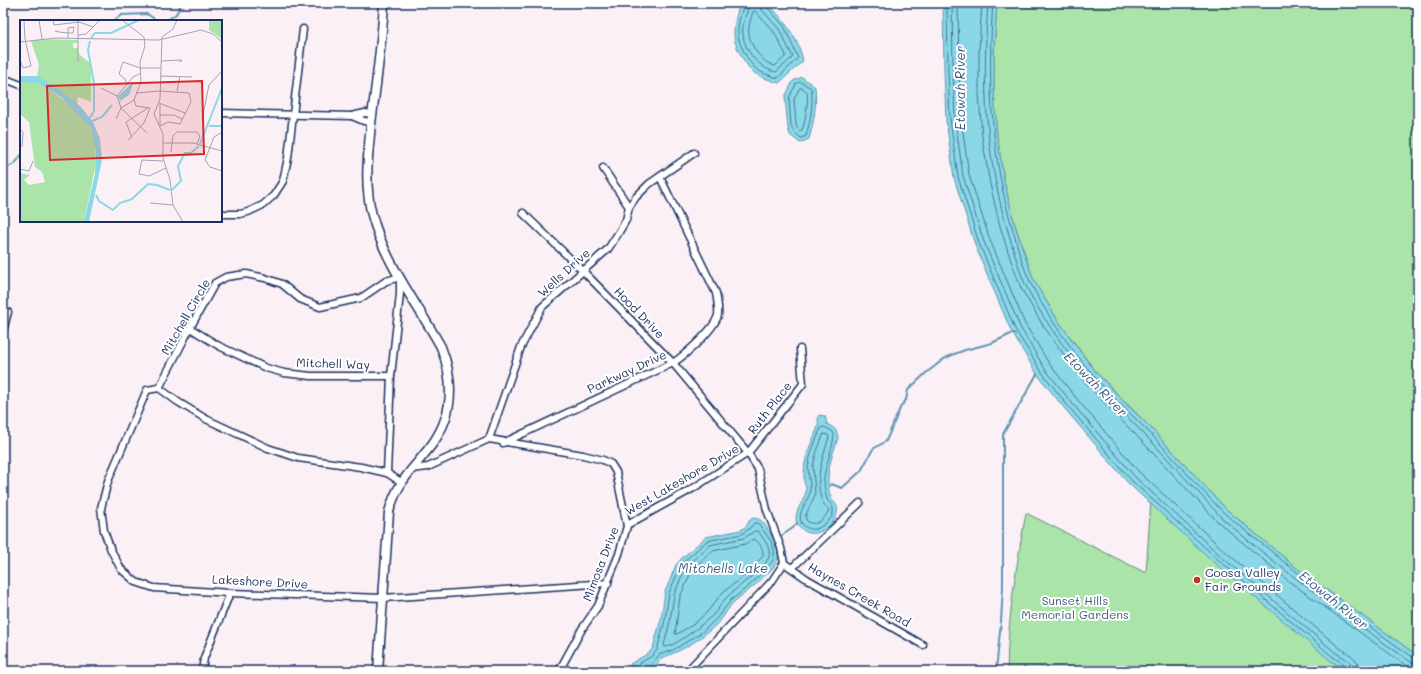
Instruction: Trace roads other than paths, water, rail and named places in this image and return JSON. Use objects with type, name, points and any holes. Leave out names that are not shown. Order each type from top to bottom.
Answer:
[{"type":"street","points":[[378,671],[388,516],[394,496],[401,482],[432,444],[442,426],[449,404],[450,378],[441,347],[382,245],[370,208],[367,176],[384,3]]},
{"type":"street","points":[[222,214],[233,215],[248,212],[263,205],[279,189],[285,174],[303,29]]},
{"type":"street","points":[[3,78],[20,85]]},
{"type":"street","points":[[222,113],[352,116],[364,121],[372,118]]},
{"type":"street","name":"Wells Drive","points":[[489,439],[511,372],[521,347],[542,307],[583,272],[608,248],[626,220],[629,207],[636,197],[649,184],[694,153]]},
{"type":"street","points":[[603,168],[629,207]]},
{"type":"street","name":"Parkway Drive","points":[[503,442],[673,363],[682,357],[713,326],[718,317],[716,293],[660,177]]},
{"type":"street","name":"Hood Drive","points":[[523,213],[673,363],[748,453]]},
{"type":"street","name":"Mitchell Circle","points":[[159,388],[215,283],[226,277],[246,274],[265,278],[282,284],[300,299],[320,307],[361,298],[386,282],[400,277]]},
{"type":"street","points":[[387,473],[391,376],[400,294],[400,277]]},
{"type":"street","points":[[3,331],[8,312]]},
{"type":"street","name":"Mitchell Way","points":[[190,328],[218,346],[266,368],[284,373],[311,376],[391,376]]},
{"type":"street","name":"Ruth Place","points":[[748,453],[803,384],[800,349]]},
{"type":"street","points":[[159,388],[178,402],[206,419],[268,448],[298,458],[387,473],[401,482]]},
{"type":"street","name":"Lakeshore Drive","points":[[159,388],[147,390],[108,481],[101,508],[104,531],[111,550],[121,569],[136,582],[154,588],[230,593],[383,598],[608,583]]},
{"type":"street","points":[[411,469],[428,467],[489,439]]},
{"type":"street","name":"Mimosa Drive","points":[[489,439],[584,455],[603,460],[611,464],[616,472],[627,525],[619,554],[598,606],[579,635],[559,671]]},
{"type":"street","points":[[686,671],[693,668],[772,581],[784,563],[781,548],[767,510],[758,469],[748,453]]},
{"type":"street","name":"West Lakeshore Drive","points":[[627,525],[692,489],[748,453]]},
{"type":"street","points":[[792,568],[860,503]]},
{"type":"street","name":"Haynes Creek Road","points":[[784,563],[807,579],[923,645]]},
{"type":"street","points":[[202,671],[204,658],[230,593]]},
{"type":"water","points":[[740,3],[768,3],[785,23],[798,45],[803,61],[779,83],[757,75],[748,67],[742,58],[734,37],[735,22]]},
{"type":"water","name":"Etowah River","points":[[943,3],[997,3],[994,50],[994,94],[997,135],[1004,181],[1014,222],[1034,281],[1055,316],[1079,350],[1096,372],[1148,425],[1227,510],[1299,570],[1418,656],[1418,671],[1348,671],[1331,661],[1218,566],[1128,483],[1037,374],[1011,331],[975,245],[954,178],[946,120]]},
{"type":"water","points":[[802,77],[815,87],[816,100],[814,120],[809,139],[800,143],[790,135],[785,97],[793,81]]},
{"type":"water","points":[[819,415],[825,416],[827,424],[835,429],[838,435],[828,474],[828,487],[832,500],[837,506],[837,511],[834,520],[828,527],[820,532],[809,533],[802,529],[798,524],[796,515],[805,495],[805,463],[807,453],[818,426]]},
{"type":"water","name":"Mitchells Lake","points":[[753,518],[759,519],[763,523],[777,545],[778,559],[771,570],[733,603],[720,621],[700,638],[677,652],[661,658],[651,671],[642,671],[630,666],[630,664],[649,653],[653,648],[661,619],[665,592],[676,565],[706,537],[741,530]]},
{"type":"waterway","points":[[167,20],[176,14],[182,3]]},
{"type":"waterway","points":[[115,20],[121,15],[147,14],[156,20]]},
{"type":"waterway","points":[[3,170],[11,166],[20,158]]},
{"type":"waterway","points":[[829,487],[831,484],[842,488],[861,471],[873,449],[886,441],[901,406],[906,400],[908,390],[926,373],[944,359],[952,355],[992,343],[1013,333],[1015,334]]},
{"type":"waterway","points":[[996,671],[1003,587],[1003,434],[1037,374]]},
{"type":"waterway","points":[[775,540],[793,528],[797,523]]},
{"type":"place","name":"Coosa Valley Fair Grounds","points":[[1197,580]]},
{"type":"park label","name":"Sunset Hills Memorial Gardens","points":[[1075,608]]}]
